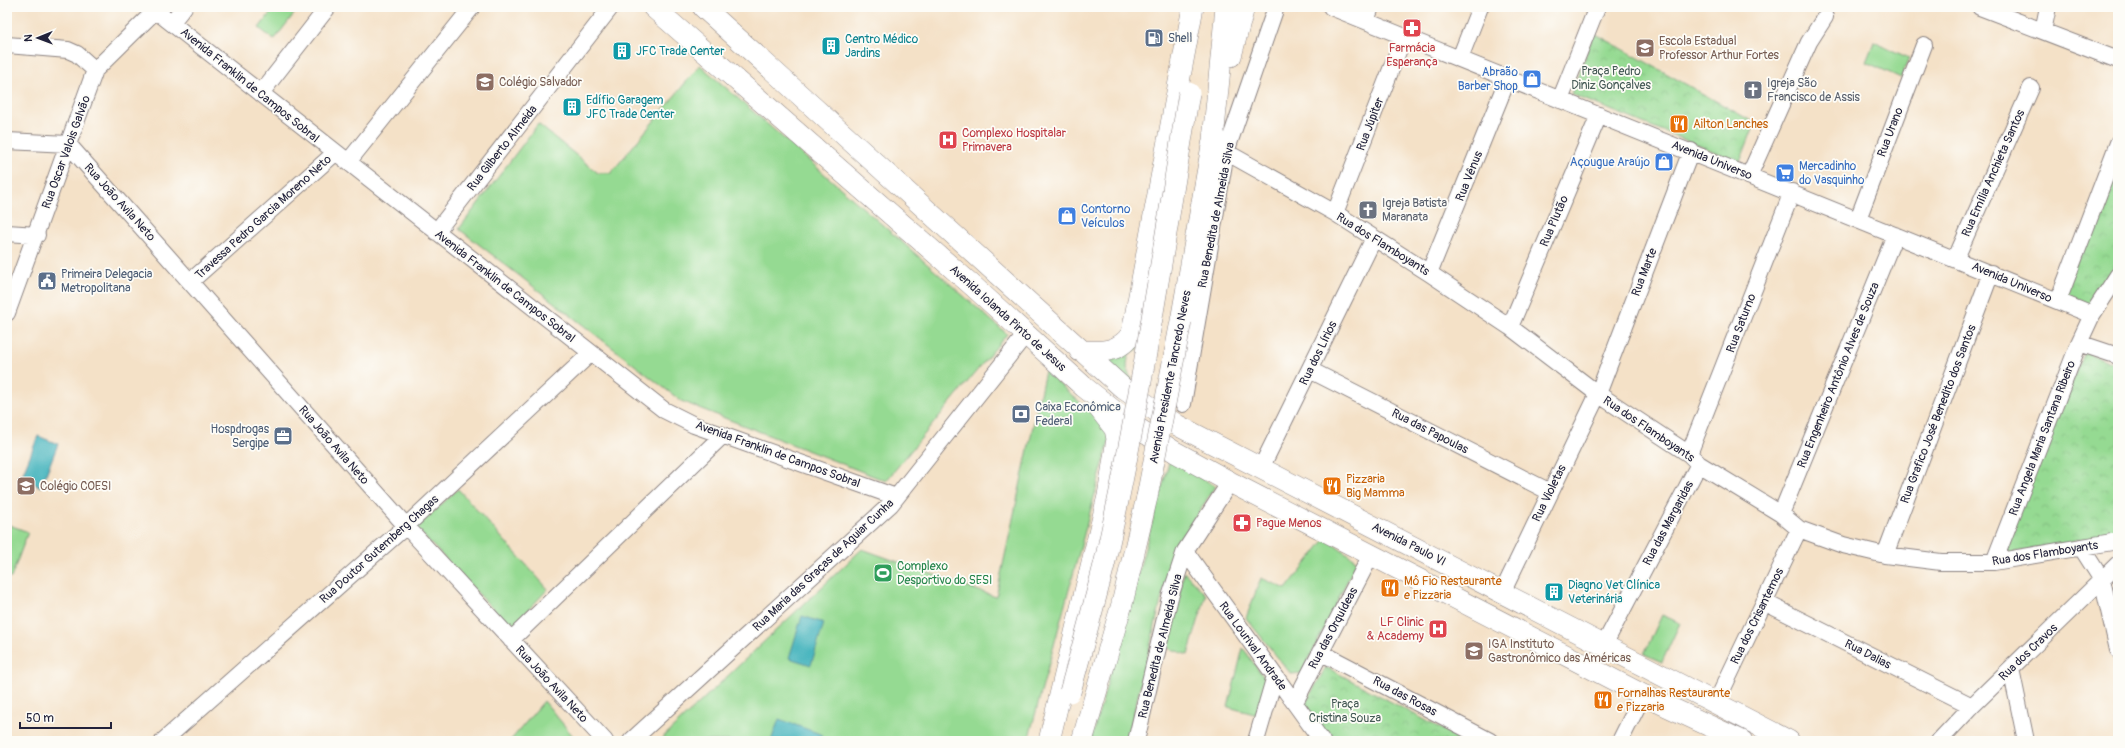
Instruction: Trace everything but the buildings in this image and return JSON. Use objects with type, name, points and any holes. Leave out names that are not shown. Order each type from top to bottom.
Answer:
[{"type":"main road","name":"Avenida Iolanda Pinto de Jesus","points":[[653,7],[847,175],[1084,387],[1128,422],[1175,452],[1230,482]]},
{"type":"main road","name":"Avenida Iolanda Pinto de Jesus","points":[[703,7],[1124,390],[1177,425]]},
{"type":"main road","points":[[1056,741],[1104,562],[1119,494],[1150,332],[1189,93],[1194,7]]},
{"type":"main road","points":[[1080,351],[1106,352],[1123,344],[1132,333],[1194,7]]},
{"type":"main road","name":"Avenida Presidente Tancredo Neves","points":[[1082,741],[1122,604],[1147,497],[1181,321],[1217,107],[1219,71],[1226,7]]},
{"type":"main road","points":[[1217,107],[1244,7]]},
{"type":"main road","points":[[847,175],[860,170],[867,155]]},
{"type":"main road","points":[[972,286],[974,273],[980,268],[988,267]]},
{"type":"main road","points":[[1049,741],[1108,496],[1117,439],[1115,429],[1084,387]]},
{"type":"main road","name":"Avenida Paulo VI","points":[[1177,425],[1789,741]]},
{"type":"main road","points":[[1230,482],[1643,695],[1742,741]]},
{"type":"street","points":[[172,22],[184,7]]},
{"type":"street","points":[[261,93],[328,7]]},
{"type":"street","points":[[348,162],[472,7]]},
{"type":"street","name":"Rua Gilberto Almeida","points":[[436,232],[611,7]]},
{"type":"street","name":"Rua Benedita de Almeida Silva","points":[[1183,404],[1226,152],[1276,7]]},
{"type":"street","name":"Avenida Universo","points":[[1331,7],[1368,14],[1404,36],[1560,100],[1691,151],[1895,235],[1956,258],[2092,315]]},
{"type":"street","points":[[1460,58],[1480,7]]},
{"type":"street","points":[[1560,100],[1597,7]]},
{"type":"street","points":[[1980,7],[2043,32],[2117,56]]},
{"type":"street","points":[[2043,32],[2048,7]]},
{"type":"street","name":"Avenida Franklin de Campos Sobral","points":[[154,9],[335,153],[664,410],[723,435],[896,497]]},
{"type":"street","name":"Rua Oscar Valois Galvão","points":[[7,313],[37,235],[95,70],[154,9]]},
{"type":"street","points":[[1749,176],[1810,42],[1825,17]]},
{"type":"street","name":"Rua Júpiter","points":[[1335,213],[1404,36]]},
{"type":"street","points":[[7,45],[68,50],[77,54],[95,70]]},
{"type":"street","name":"Rua Urano","points":[[1858,219],[1924,45]]},
{"type":"street","name":"Rua Vênus","points":[[1429,273],[1508,78]]},
{"type":"street","name":"Rua Emília Anchieta Santos","points":[[1956,258],[2031,88]]},
{"type":"street","name":"Rua Plutão","points":[[1510,327],[1599,115]]},
{"type":"street","points":[[7,141],[68,144]]},
{"type":"street","points":[[2058,301],[2118,143]]},
{"type":"street","name":"Rua João Avila Neto","points":[[68,144],[191,281],[406,526],[605,741]]},
{"type":"street","name":"Rua Marte","points":[[1598,394],[1691,151]]},
{"type":"street","name":"Rua dos Flamboyants","points":[[1226,152],[1335,213],[1429,273],[1510,327],[1598,394],[1694,459],[1781,514],[1799,529],[1844,545],[1884,555],[1941,562],[1994,562],[2118,541]]},
{"type":"street","name":"Travessa Pedro Garcia Moreno Neto","points":[[191,281],[335,153]]},
{"type":"street","name":"Rua Saturno","points":[[1694,459],[1792,192]]},
{"type":"street","points":[[7,233],[37,235]]},
{"type":"street","name":"Rua Engenheiro Antônio Alves de Souza","points":[[1781,514],[1895,235]]},
{"type":"street","name":"Rua dos Lírios","points":[[1261,468],[1374,238]]},
{"type":"street","name":"Rua Grafico José Benedito dos Santos","points":[[1884,555],[1991,273]]},
{"type":"street","name":"Rua Angela Maria Santana Ribeiro","points":[[1994,562],[2079,342],[2092,315],[2118,276]]},
{"type":"street","name":"Rua Maria das Graças de Aguiar Cunha","points":[[631,741],[896,497],[1026,334]]},
{"type":"street","points":[[2079,342],[2118,356]]},
{"type":"street","name":"Rua Doutor Gutemberg Chagas","points":[[163,741],[406,526],[591,353]]},
{"type":"street","name":"Rua das Papoulas","points":[[1310,370],[1550,492]]},
{"type":"street","name":"Rua Violetas","points":[[1502,593],[1598,394]]},
{"type":"street","points":[[511,640],[723,435]]},
{"type":"street","name":"Rua das Margaridas","points":[[1604,645],[1694,459]]},
{"type":"street","name":"Rua Benedita de Almeida Silva","points":[[1136,741],[1170,597],[1185,551],[1230,482]]},
{"type":"street","name":"Rua dos Crisantemos","points":[[1716,703],[1799,529]]},
{"type":"street","points":[[2081,547],[2102,580],[2118,650]]},
{"type":"street","name":"Rua Lourival Andrade","points":[[1185,551],[1322,741]]},
{"type":"street","name":"Rua das Orquídeas","points":[[1295,702],[1371,555]]},
{"type":"street","name":"Rua dos Cravos","points":[[1939,741],[1972,706],[2118,564]]},
{"type":"street","name":"Rua Dalias","points":[[1764,602],[1972,706]]},
{"type":"street","name":"Rua das Rosas","points":[[1320,652],[1490,741]]},
{"type":"street","points":[[2011,669],[2026,741]]},
{"type":"street","points":[[1256,741],[1275,676]]},
{"type":"street","points":[[1620,741],[1643,695]]},
{"type":"green space","points":[[275,7],[293,7],[297,10],[274,40],[259,28]]},
{"type":"green space","name":"Praça Pedro Diniz Gonçalves","points":[[1594,33],[1755,123],[1740,162],[1571,94]]},
{"type":"green space","points":[[1874,42],[1909,58],[1901,78],[1866,62]]},
{"type":"green space","points":[[700,65],[1007,334],[886,481],[681,401],[459,229],[538,124],[598,173],[611,173]]},
{"type":"green space","points":[[2118,154],[2118,266],[2093,306],[2065,292]]},
{"type":"green space","points":[[1141,340],[1139,348],[1129,354],[1127,367],[1128,373],[1132,379],[1130,383],[1099,358]]},
{"type":"green space","points":[[2085,352],[2118,365],[2118,533],[2000,555]]},
{"type":"green space","name":"Complexo Desportivo do SESI","points":[[1045,371],[1112,431],[1028,741],[659,741],[862,549],[996,597]]},
{"type":"green space","points":[[1170,459],[1215,486],[1180,544],[1166,580],[1127,741],[1091,741]]},
{"type":"green space","points":[[458,489],[548,589],[511,628],[416,528]]},
{"type":"green space","points":[[7,524],[28,532],[11,578],[7,576]]},
{"type":"green space","points":[[1326,538],[1357,561],[1302,673],[1291,674],[1246,618],[1261,578],[1286,589]]},
{"type":"green space","points":[[1184,572],[1206,595],[1188,655],[1168,648]]},
{"type":"green space","points":[[1662,615],[1680,623],[1662,662],[1644,654]]},
{"type":"green space","points":[[1243,648],[1267,682],[1258,715],[1228,707]]},
{"type":"green space","name":"Praça Cristina Souza","points":[[1326,667],[1464,741],[1329,741],[1305,704]]},
{"type":"green space","points":[[544,701],[577,741],[510,741]]},
{"type":"water","points":[[38,436],[58,444],[41,487],[21,478]]},
{"type":"water","points":[[802,616],[824,623],[811,665],[789,658]]},
{"type":"water","points":[[779,719],[823,735],[820,741],[771,741]]},
{"type":"place","name":"Farmácia Esperança","points":[[1412,28]]},
{"type":"place","name":"Shell","points":[[1154,38]]},
{"type":"place","name":"Centro Médico Jardins","points":[[831,46]]},
{"type":"place","name":"Escola Estadual Professor Arthur Fortes","points":[[1645,48]]},
{"type":"place","name":"JFC Trade Center","points":[[622,51]]},
{"type":"place","name":"Abraão Barber Shop","points":[[1532,79]]},
{"type":"place","name":"Colégio Salvador","points":[[485,82]]},
{"type":"place","name":"Igreja São Francisco de Assis","points":[[1753,90]]},
{"type":"place","name":"Edífio Garagem JFC Trade Center","points":[[572,107]]},
{"type":"place","name":"Ailton Lanches","points":[[1679,124]]},
{"type":"place","name":"Complexo Hospitalar Primavera","points":[[948,140]]},
{"type":"place","name":"Açougue Araújo","points":[[1664,162]]},
{"type":"place","name":"Mercadinho do Vasquinho","points":[[1785,173]]},
{"type":"place","name":"Igreja Batista Maranata","points":[[1368,210]]},
{"type":"place","name":"Contorno Veículos","points":[[1067,216]]},
{"type":"place","name":"Primeira Delegacia Metropolitana","points":[[47,281]]},
{"type":"place","name":"Caixa Econômica Federal","points":[[1021,414]]},
{"type":"place","name":"Hospdrogas Sergipe","points":[[283,436]]},
{"type":"place","name":"Colégio COESI","points":[[26,486]]},
{"type":"place","name":"Pizzaria Big Mamma","points":[[1332,486]]},
{"type":"place","name":"Pague Menos","points":[[1242,523]]},
{"type":"place","name":"Complexo Desportivo do SESI","points":[[883,573]]},
{"type":"place","name":"Mô Fio Restaurante e Pizzaria","points":[[1390,588]]},
{"type":"place","name":"Diagno Vet Clínica Veterinária","points":[[1554,592]]},
{"type":"place","name":"LF Clinic & Academy","points":[[1438,629]]},
{"type":"place","name":"IGA Instituto Gastronômico das Américas","points":[[1474,651]]},
{"type":"place","name":"Fornalhas Restaurante e Pizzaria","points":[[1603,700]]}]
